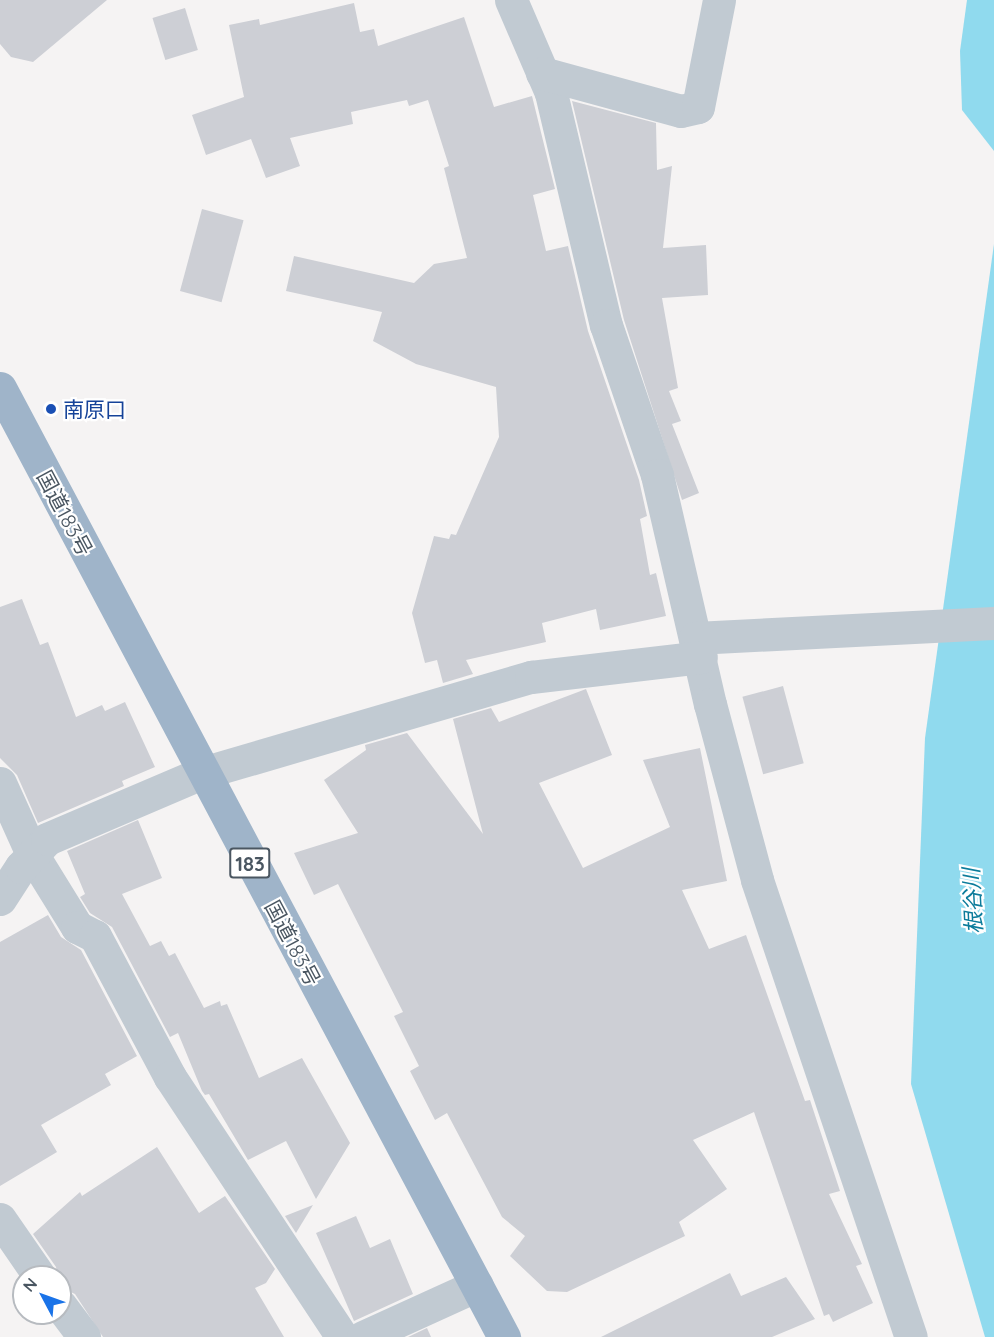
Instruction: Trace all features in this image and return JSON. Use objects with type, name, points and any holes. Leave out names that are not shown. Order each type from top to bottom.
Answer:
[{"type":"highway","name":"国道183号","points":[[0,388],[202,773],[504,1337]]},
{"type":"street","points":[[504,0],[511,0],[551,93],[606,325],[657,475],[757,880],[911,1337]]},
{"type":"street","points":[[542,73],[681,111],[698,107],[719,0]]},
{"type":"street","points":[[0,899],[32,854],[47,839],[202,773],[531,677],[698,648],[818,632],[994,623]]},
{"type":"street","points":[[0,783],[32,854],[77,927],[95,936],[170,1077],[342,1337]]},
{"type":"street","points":[[0,1219],[32,1265]]},
{"type":"street","points":[[363,1337],[477,1285]]},
{"type":"street","points":[[72,1321],[84,1337]]},
{"type":"water","points":[[967,0],[994,0],[994,151],[962,110],[960,51]]},
{"type":"water","name":"根谷川","points":[[994,244],[994,1337],[985,1337],[911,1084],[925,738]]},
{"type":"building","points":[[0,0],[107,0],[33,62],[11,57],[0,44]]},
{"type":"building","points":[[354,3],[360,32],[374,29],[378,46],[464,17],[494,107],[532,96],[555,189],[533,195],[546,251],[568,246],[588,331],[639,480],[647,516],[640,519],[650,575],[656,573],[666,616],[600,630],[596,609],[542,623],[546,642],[466,660],[473,674],[443,683],[437,660],[425,663],[412,613],[434,536],[449,539],[451,534],[456,535],[499,437],[496,387],[416,364],[373,341],[382,312],[286,291],[294,256],[414,283],[434,264],[467,258],[444,168],[449,166],[428,100],[409,106],[407,100],[351,112],[353,124],[290,138],[300,166],[266,178],[251,139],[206,155],[192,115],[244,97],[229,25],[259,19],[260,25]]},
{"type":"building","points":[[185,8],[198,50],[165,60],[152,18]]},
{"type":"building","points":[[572,101],[656,123],[657,170],[672,166],[663,248],[706,245],[708,295],[662,298],[678,388],[669,391],[681,421],[672,424],[699,493],[682,500],[624,320]]},
{"type":"building","points":[[202,209],[244,220],[222,302],[180,291]]},
{"type":"building","points":[[22,599],[40,645],[48,642],[76,717],[102,705],[105,711],[125,702],[155,767],[122,781],[124,786],[38,823],[17,775],[0,758],[0,607]]},
{"type":"building","points":[[783,686],[804,763],[763,774],[742,697]]},
{"type":"building","points":[[586,689],[612,755],[539,783],[583,868],[670,827],[643,760],[700,748],[727,881],[682,890],[709,949],[746,935],[805,1101],[810,1100],[840,1191],[829,1194],[862,1264],[856,1266],[873,1303],[833,1322],[829,1314],[824,1316],[754,1112],[693,1140],[727,1189],[679,1222],[685,1236],[567,1292],[547,1291],[510,1256],[525,1236],[502,1217],[447,1113],[435,1120],[410,1071],[419,1066],[394,1016],[403,1012],[338,884],[314,895],[294,853],[358,833],[324,780],[366,750],[365,745],[407,733],[483,834],[453,719],[491,708],[499,722]]},
{"type":"building","points":[[138,820],[162,878],[122,894],[150,946],[161,941],[169,956],[175,953],[204,1008],[220,1001],[221,1006],[227,1004],[259,1078],[302,1058],[350,1143],[316,1199],[286,1141],[248,1160],[209,1094],[205,1095],[202,1091],[178,1033],[170,1037],[112,927],[90,913],[80,897],[85,894],[67,851]]},
{"type":"building","points":[[48,915],[61,937],[81,950],[137,1056],[105,1074],[111,1085],[41,1125],[57,1152],[0,1186],[0,942]]},
{"type":"building","points":[[157,1147],[199,1213],[225,1196],[275,1269],[266,1283],[255,1288],[284,1337],[103,1337],[72,1293],[72,1265],[55,1265],[33,1234],[80,1192],[82,1196]]},
{"type":"building","points":[[313,1205],[296,1233],[285,1216]]},
{"type":"building","points":[[356,1216],[370,1248],[390,1239],[413,1294],[354,1321],[316,1233]]},
{"type":"building","points":[[730,1273],[741,1296],[786,1277],[815,1319],[772,1337],[601,1337]]},
{"type":"building","points":[[427,1328],[431,1337],[408,1337]]},
{"type":"place","name":"南原口","points":[[51,409]]}]
